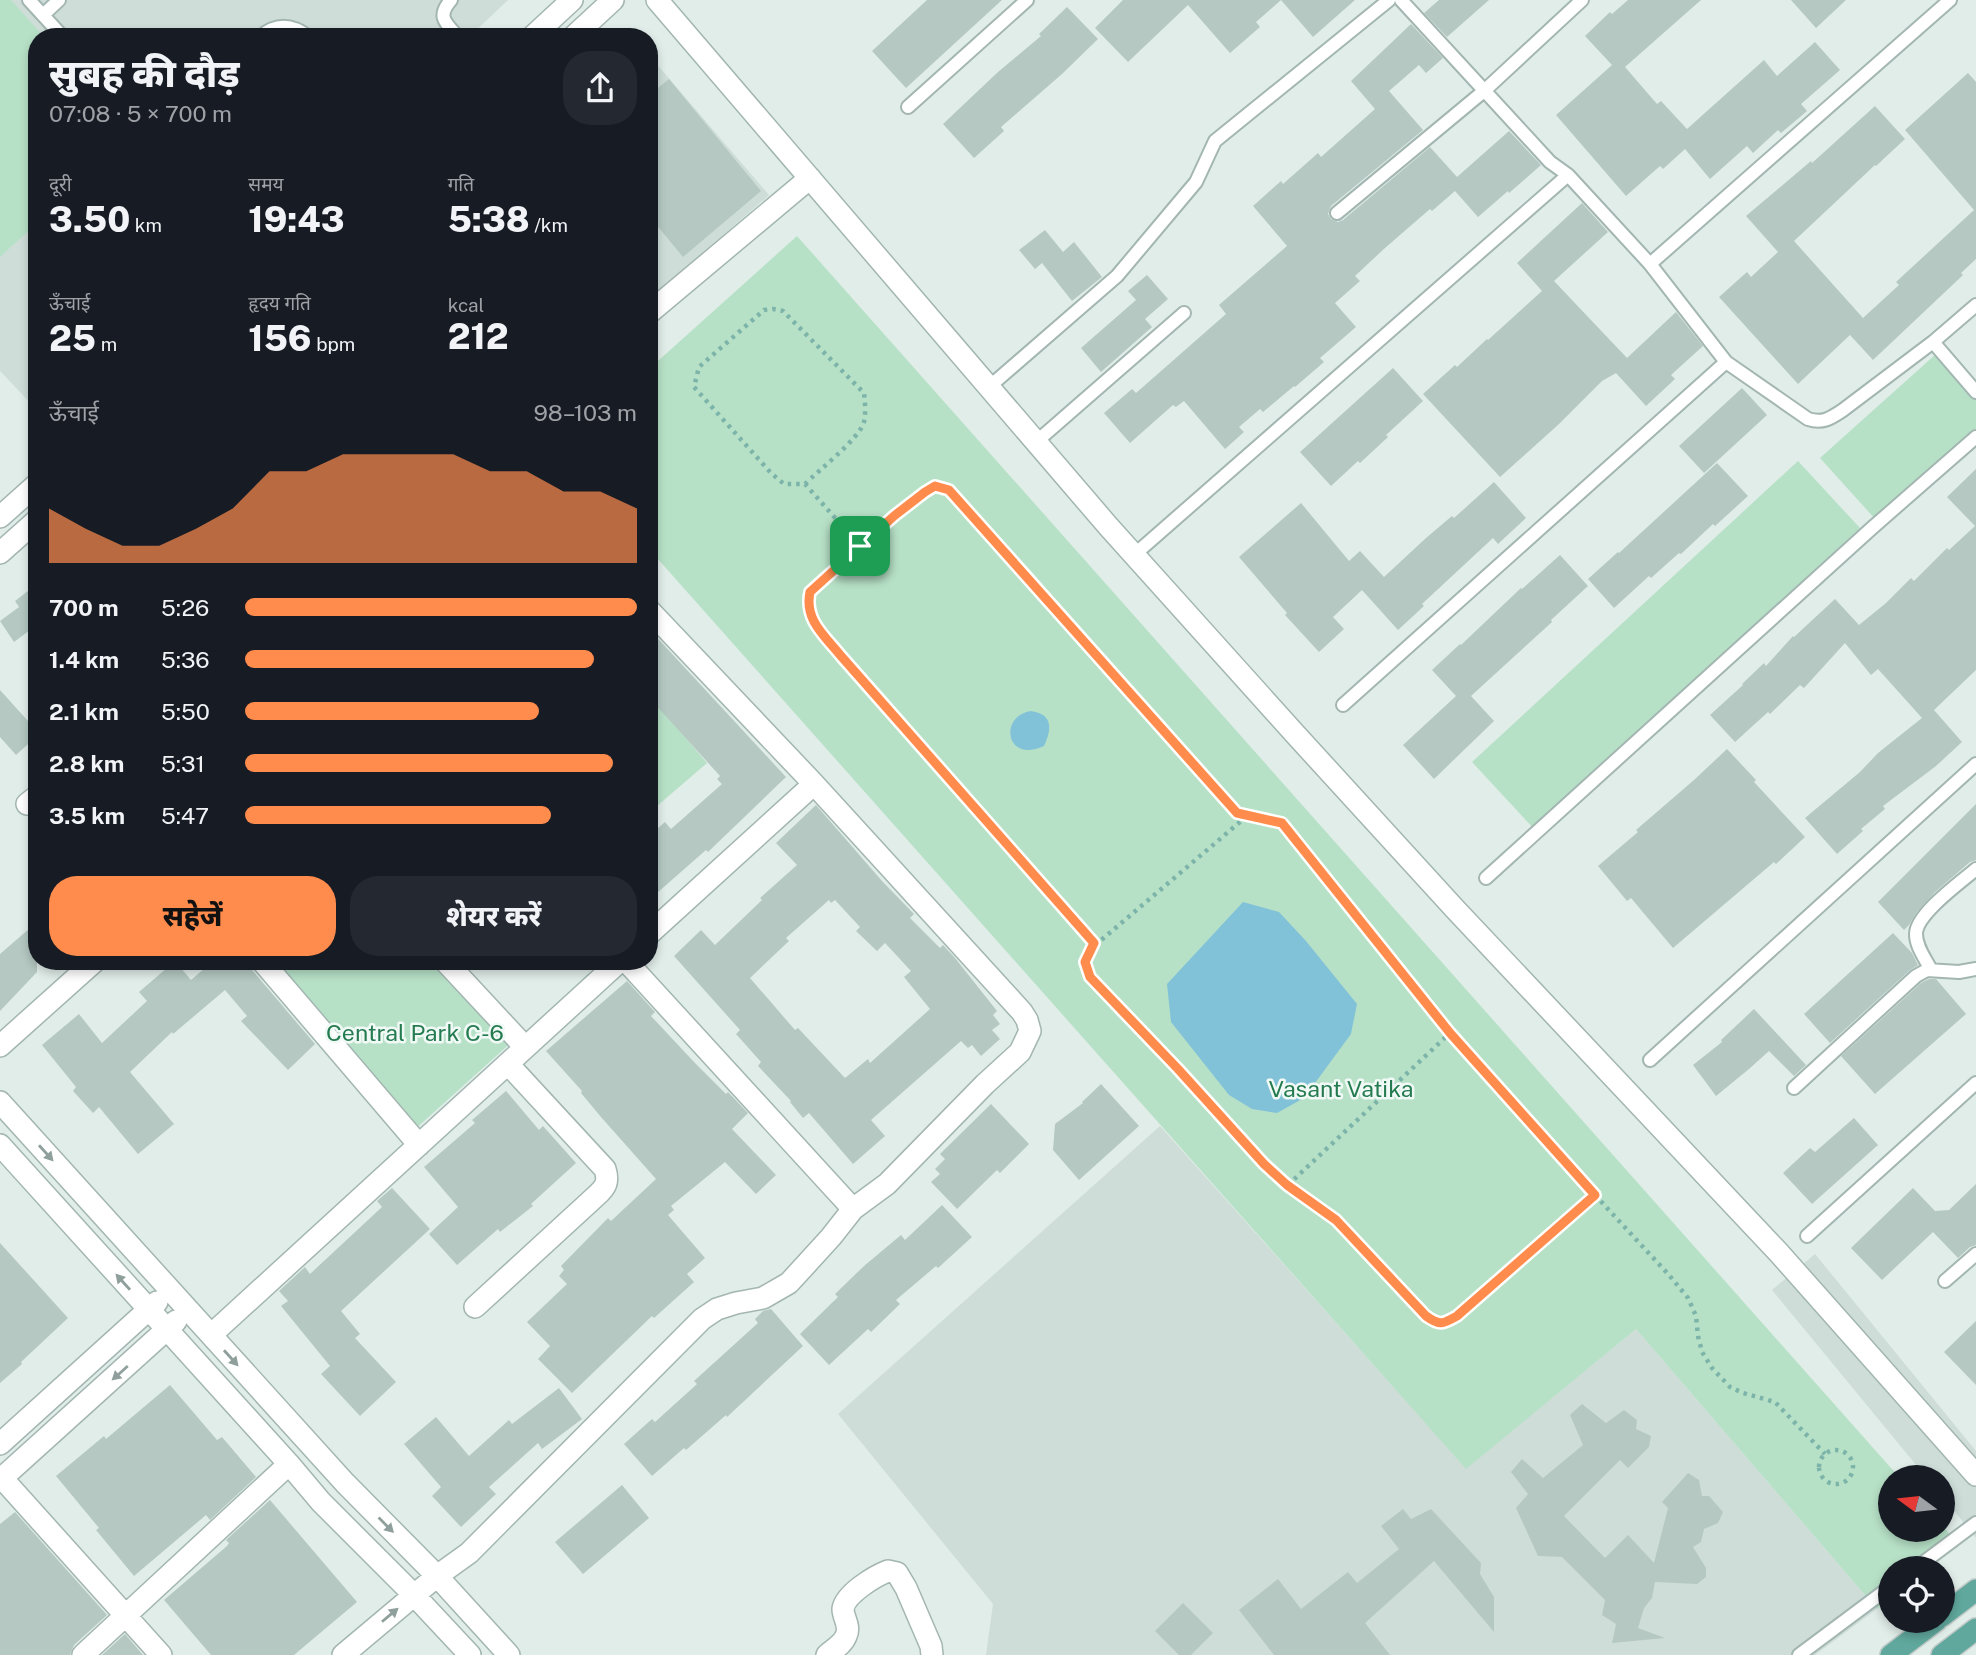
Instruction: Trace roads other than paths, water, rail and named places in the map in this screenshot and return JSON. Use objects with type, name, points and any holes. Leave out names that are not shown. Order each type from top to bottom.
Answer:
[{"type":"main road","points":[[1955,1606],[1976,1590]]},
{"type":"main road","points":[[1942,1655],[1976,1629]]},
{"type":"main road","points":[[1891,1655],[1920,1633]]},
{"type":"street","points":[[541,28],[572,0]]},
{"type":"street","points":[[583,28],[613,0]]},
{"type":"street","points":[[657,0],[1134,555],[1455,909],[1779,1253],[1976,1475]]},
{"type":"street","points":[[658,305],[810,178]]},
{"type":"street","points":[[0,517],[28,492]]},
{"type":"street","points":[[0,553],[28,532]]},
{"type":"street","points":[[343,1655],[437,1576],[469,1553],[702,1319],[736,1303],[763,1298],[789,1283],[853,1209],[887,1184],[1020,1052],[1030,1031],[1022,1012],[814,784],[658,619]]},
{"type":"street","points":[[658,926],[814,784]]},
{"type":"street","points":[[0,1046],[86,970]]},
{"type":"street","points":[[270,970],[418,1145]]},
{"type":"street","points":[[453,970],[526,1047]]},
{"type":"street","points":[[211,1335],[610,970]]},
{"type":"street","points":[[634,970],[853,1209]]},
{"type":"street","points":[[475,1307],[596,1196],[604,1188],[608,1178],[605,1169],[508,1064]]},
{"type":"street","points":[[0,1102],[345,1483],[437,1576],[509,1655]]},
{"type":"street","points":[[0,1145],[321,1502],[470,1655]]},
{"type":"street","points":[[0,1444],[170,1290]]},
{"type":"street","points":[[161,1655],[1,1479],[188,1310]]},
{"type":"street","points":[[83,1655],[289,1464]]},
{"type":"street","points":[[827,1655],[848,1633],[843,1611],[846,1600],[852,1593],[888,1571],[897,1573],[906,1588],[931,1646],[932,1655]]},
{"type":"lane","points":[[29,0],[54,28]]},
{"type":"lane","points":[[43,15],[59,0]]},
{"type":"lane","points":[[450,28],[443,15],[451,0]]},
{"type":"lane","points":[[908,107],[1027,0]]},
{"type":"lane","points":[[989,387],[1117,276],[1196,182],[1215,141],[1389,0]]},
{"type":"lane","points":[[1401,0],[1550,162],[1568,175],[1650,264],[1726,362],[1800,414],[1817,422],[1828,420],[1933,342],[1976,304]]},
{"type":"lane","points":[[1337,213],[1484,91],[1582,0]]},
{"type":"lane","points":[[1650,264],[1950,0]]},
{"type":"lane","points":[[274,28],[294,28]]},
{"type":"lane","points":[[1134,555],[1568,175]]},
{"type":"lane","points":[[1036,442],[1184,313]]},
{"type":"lane","points":[[1933,342],[1976,392]]},
{"type":"lane","points":[[1343,705],[1726,362]]},
{"type":"lane","points":[[1486,878],[1976,437]]},
{"type":"lane","points":[[1650,1060],[1976,764]]},
{"type":"lane","points":[[1931,970],[1918,945],[1916,931],[1919,922],[1976,869]]},
{"type":"lane","points":[[1794,1088],[1916,976],[1927,970],[1959,972],[1976,969]]},
{"type":"lane","points":[[1807,1236],[1976,1083]]},
{"type":"lane","points":[[1945,1280],[1976,1254]]},
{"type":"lane","points":[[1932,1556],[1976,1523]]},
{"type":"lane","points":[[1799,1655],[1878,1596]]},
{"type":"water","points":[[1031,711],[1047,719],[1048,734],[1044,746],[1031,750],[1021,749],[1014,744],[1011,729],[1014,721]]},
{"type":"water","points":[[1243,902],[1279,912],[1357,1004],[1351,1034],[1304,1098],[1277,1113],[1252,1109],[1229,1095],[1171,1022],[1167,984]]},
{"type":"park label","name":"Central Park C-6","points":[[415,1032]]},
{"type":"park label","name":"Vasant Vatika","points":[[1341,1088]]}]
